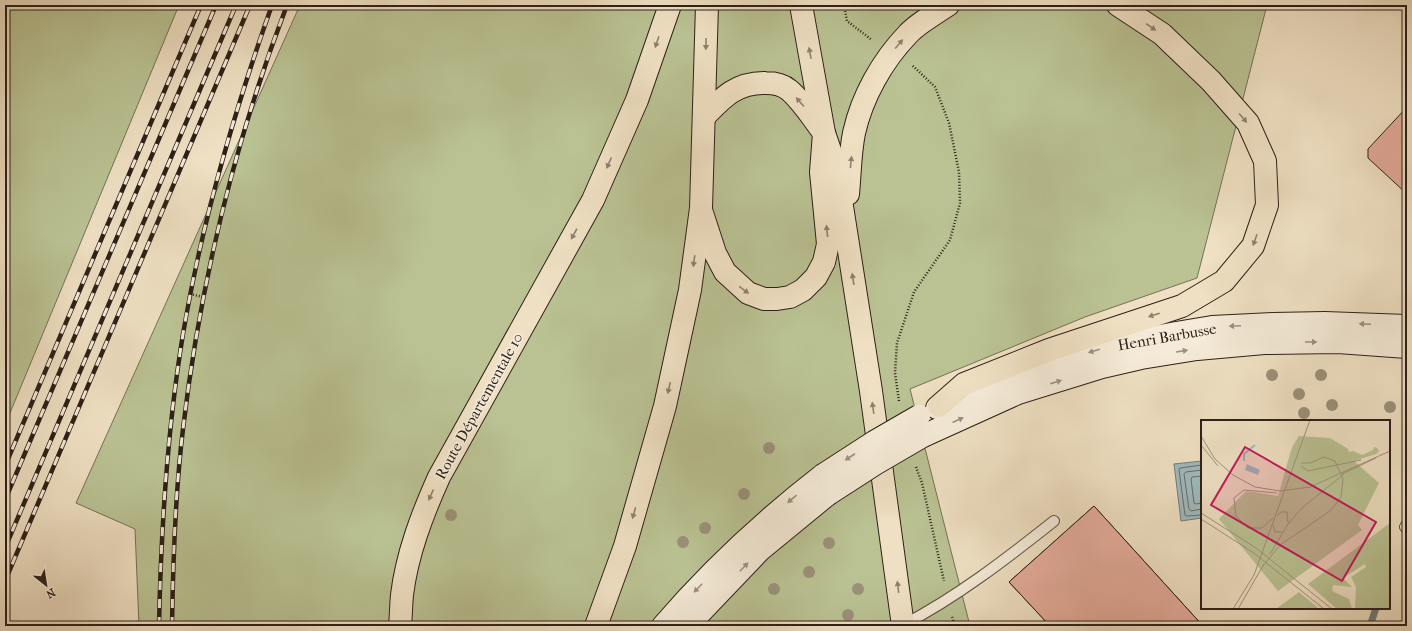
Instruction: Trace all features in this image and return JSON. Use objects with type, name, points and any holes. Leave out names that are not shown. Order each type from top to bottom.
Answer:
[{"type":"main road","name":"Route Départementale 10","points":[[400,626],[402,594],[411,552],[422,515],[439,477],[593,200],[637,100],[670,5]]},
{"type":"main road","points":[[596,626],[625,546],[665,406],[690,290],[701,208],[707,5]]},
{"type":"main road","points":[[801,5],[824,133],[836,168],[871,391],[903,626]]},
{"type":"main road","points":[[845,229],[854,134],[864,102],[878,74],[909,33],[948,5]]},
{"type":"main road","points":[[939,406],[964,384],[1049,350],[1182,306],[1224,281],[1253,246],[1267,205],[1265,161],[1248,123],[1211,82],[1162,34],[1118,5]]},
{"type":"main road","points":[[701,208],[715,253],[725,272],[748,293],[764,299],[790,297],[803,290],[816,277],[824,262],[828,244],[821,172],[824,133],[792,93],[787,89],[774,84],[758,83],[742,85],[724,97],[704,117]]},
{"type":"main road","name":"Henri Barbusse","points":[[921,426],[939,406],[958,401],[996,384],[1063,360],[1124,343],[1176,333],[1212,327],[1324,323],[1406,333]]},
{"type":"main road","name":"Henri Barbusse","points":[[921,426],[1018,393],[1102,367],[1141,358],[1197,349],[1264,342],[1338,342],[1406,333]]},
{"type":"main road","points":[[689,626],[760,550],[825,485],[874,442],[921,426]]},
{"type":"main road","points":[[664,626],[717,568],[780,510],[825,485]]},
{"type":"lane","points":[[903,626],[948,599],[1014,553],[1054,521]]},
{"type":"lane","points":[[1407,524],[1405,527],[1407,528]]},
{"type":"path","points":[[844,5],[847,20],[891,55],[915,66],[935,87],[949,123],[959,172],[960,203],[950,240],[914,292],[897,343],[895,373],[899,403]]},
{"type":"path","points":[[190,294],[203,297]]},
{"type":"path","points":[[914,463],[922,483],[955,626]]},
{"type":"green space","points":[[5,5],[179,5],[5,425]]},
{"type":"green space","points":[[300,5],[1267,5],[1197,278],[1085,317],[910,389],[970,626],[139,626],[135,529],[76,503]]},
{"type":"water","points":[[1201,461],[1201,518],[1181,521],[1174,464]]},
{"type":"building","points":[[1407,107],[1407,194],[1368,158],[1368,149]]},
{"type":"building","points":[[1094,506],[1203,626],[1050,626],[1009,582]]},
{"type":"building","points":[[1094,506],[1203,626],[1050,626],[1009,582]]},
{"type":"waterway","points":[[1370,626],[1376,609]]},
{"type":"railway","points":[[5,466],[201,5]]},
{"type":"railway","points":[[5,500],[216,5]]},
{"type":"railway","points":[[5,548],[236,5]]},
{"type":"railway","points":[[5,581],[250,5]]},
{"type":"railway","points":[[159,626],[161,553],[169,443],[177,370],[183,334],[209,208],[220,167],[272,5]]},
{"type":"railway","points":[[172,626],[178,478],[190,375],[199,321],[222,214],[236,161],[251,108],[287,5]]}]
